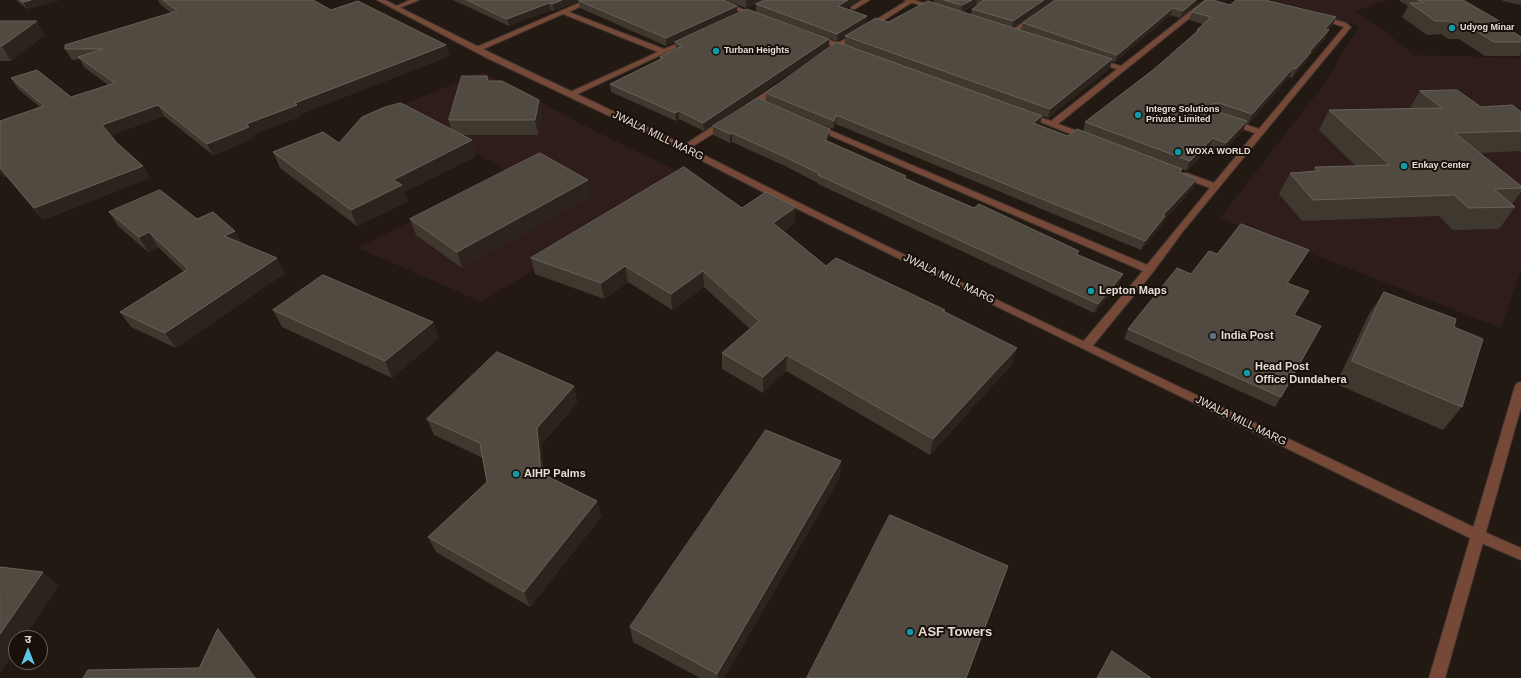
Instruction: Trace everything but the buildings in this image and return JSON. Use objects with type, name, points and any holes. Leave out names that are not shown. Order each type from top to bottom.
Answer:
[{"type":"street","name":"JWALA MILL MARG","points":[[380,0],[490,56],[684,148],[770,192],[1086,346],[1477,535],[1521,554]]},
{"type":"street","points":[[395,8],[416,0]]},
{"type":"street","points":[[476,49],[591,0]]},
{"type":"street","points":[[713,0],[745,14],[763,18]]},
{"type":"street","points":[[853,8],[867,0]]},
{"type":"street","points":[[825,54],[910,0],[941,10]]},
{"type":"street","points":[[1020,34],[1010,31],[1059,0]]},
{"type":"street","points":[[1052,124],[1209,0]]},
{"type":"street","points":[[745,14],[761,6]]},
{"type":"street","points":[[563,12],[664,52]]},
{"type":"street","points":[[1086,346],[1149,270],[1180,228],[1216,187],[1348,27],[1344,24],[1314,16]]},
{"type":"street","points":[[806,34],[858,53]]},
{"type":"street","points":[[571,95],[692,39]]},
{"type":"street","points":[[1086,56],[1123,69]]},
{"type":"street","points":[[744,111],[761,104],[782,85]]},
{"type":"street","points":[[1015,111],[1095,141]]},
{"type":"street","points":[[684,148],[731,119]]},
{"type":"street","points":[[1219,119],[1260,132]]},
{"type":"street","points":[[808,124],[1149,270]]},
{"type":"street","points":[[1175,171],[1216,187]]},
{"type":"street","points":[[1437,678],[1521,386]]},
{"type":"shaded area","points":[[1270,0],[1388,0],[1354,11],[1376,24],[1414,55],[1521,58],[1521,269],[1501,328],[1220,218],[1324,84],[1359,26],[1320,15],[1321,12]]},
{"type":"shaded area","points":[[483,72],[595,131],[684,174],[482,302],[358,248],[509,173],[400,106]]},
{"type":"place","name":"Udyog Minar","points":[[1452,28]]},
{"type":"place","name":"Turban Heights","points":[[716,51]]},
{"type":"place","name":"Integre Solutions Private Limited","points":[[1138,115]]},
{"type":"place","name":"WOXA WORLD","points":[[1178,152]]},
{"type":"place","name":"Enkay Center","points":[[1404,166]]},
{"type":"place","name":"Lepton Maps","points":[[1091,291]]},
{"type":"place","name":"India Post","points":[[1213,336]]},
{"type":"place","name":"Head Post Office Dundahera","points":[[1247,373]]},
{"type":"place","name":"AIHP Palms","points":[[516,474]]},
{"type":"place","name":"ASF Towers","points":[[910,632]]}]
